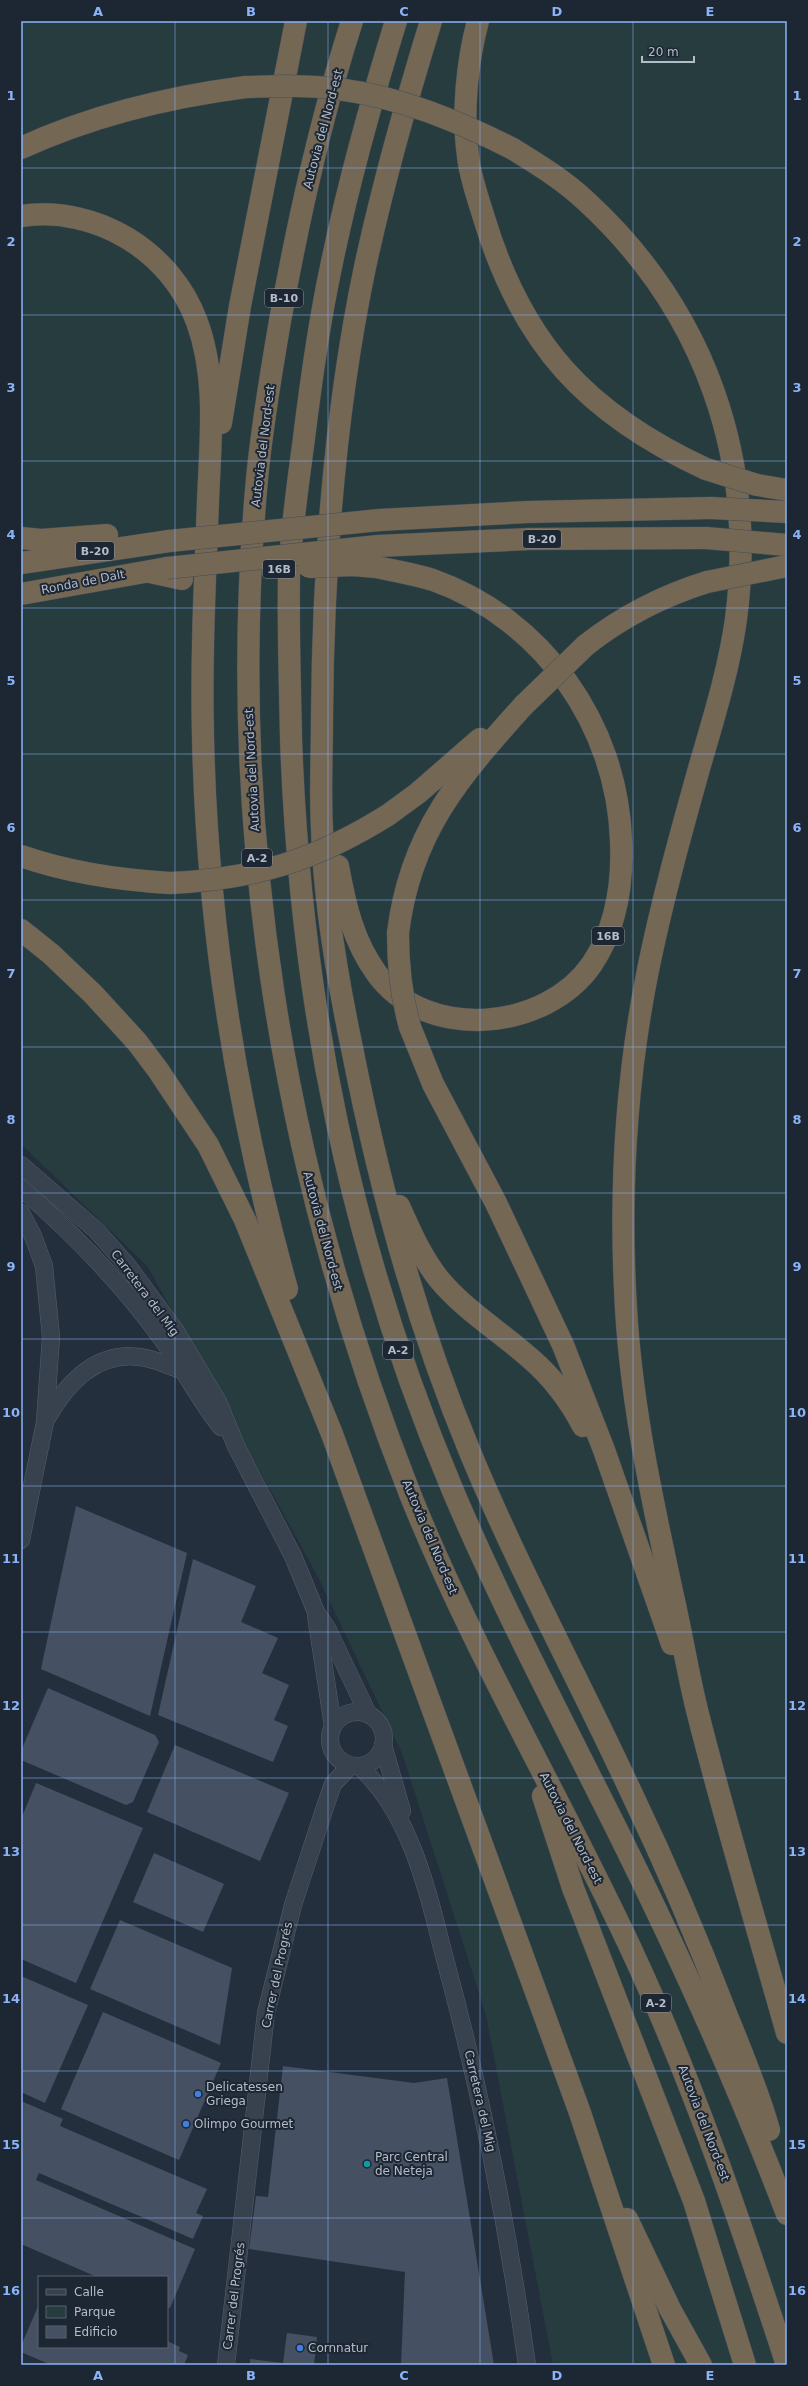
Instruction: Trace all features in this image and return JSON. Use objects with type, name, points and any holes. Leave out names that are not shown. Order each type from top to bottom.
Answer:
[{"type":"highway","points":[[205,587],[212,498],[224,399],[242,291],[296,21]]},
{"type":"highway","name":"Autovia del Nord-est","points":[[352,21],[314,159],[291,259],[272,367],[258,472],[252,544],[248,693],[251,780],[259,891],[269,971],[300,1142],[341,1298],[410,1494],[476,1642],[592,1867],[669,2032],[745,2236],[786,2365]]},
{"type":"highway","name":"A-2","points":[[396,21],[357,160],[331,265],[311,380],[298,486],[290,574],[293,787],[300,885],[320,1045],[354,1204],[375,1278],[411,1385],[454,1494],[502,1599],[633,1862],[707,2018],[787,2214]]},
{"type":"highway","points":[[432,21],[380,206],[365,268],[344,384],[332,490],[324,605],[322,831],[335,958],[361,1098],[388,1208],[417,1307],[468,1446],[526,1577],[630,1789],[681,1900],[762,2108],[787,2193]]},
{"type":"highway","points":[[478,21],[469,66],[467,100],[468,156],[496,258],[513,295],[534,331],[555,360],[580,387],[632,429],[660,446],[706,469],[757,485],[787,490]]},
{"type":"highway","points":[[21,148],[84,123],[136,107],[191,94],[246,87],[292,86],[338,89],[384,98],[426,110],[471,128],[513,149],[550,172],[583,198],[637,255],[660,286],[684,323],[704,365],[723,416],[734,462],[741,546],[735,623],[718,700],[679,841],[648,969],[629,1099],[625,1177],[625,1290],[629,1350],[646,1474],[697,1711],[787,2033]]},
{"type":"highway","points":[[21,216],[53,214],[84,218],[112,229],[135,242],[163,266],[182,291],[194,315],[204,346],[211,416],[202,707],[206,817],[212,897],[232,1041],[270,1228],[296,1322],[332,1434]]},
{"type":"highway","name":"B-20","points":[[21,563],[168,534],[378,514],[404,519],[536,512],[711,508],[787,512]]},
{"type":"highway","points":[[21,538],[41,540],[168,534]]},
{"type":"highway","name":"B-20","points":[[377,556],[529,539],[706,538],[787,545]]},
{"type":"highway","name":"16B","points":[[322,766],[342,889],[354,934],[378,976],[398,995],[419,1008],[444,1016],[468,1020],[490,1020],[534,1010],[574,984],[590,966],[605,944],[614,916],[621,885],[622,858],[618,797],[611,769],[600,738],[586,709],[568,682],[550,660],[522,632],[497,613],[470,597],[377,556]]},
{"type":"highway","name":"Ronda de Dalt","points":[[21,594],[144,571],[174,573],[377,556]]},
{"type":"highway","points":[[21,856],[53,867],[88,875],[125,880],[170,882],[232,878],[297,861],[359,833],[388,814],[453,764],[586,645],[614,624],[643,607],[674,593],[707,582],[787,566]]},
{"type":"highway","points":[[522,703],[486,748],[432,822],[412,864],[401,909],[398,933],[400,980],[410,1027],[433,1084],[496,1203],[559,1338],[590,1414],[697,1711]]},
{"type":"highway","points":[[21,930],[69,971],[118,1020],[158,1070],[192,1118],[220,1168],[245,1220],[332,1434],[580,2110],[664,2365]]},
{"type":"highway","points":[[361,1098],[393,1190],[421,1253],[438,1278],[460,1300],[532,1359],[564,1395],[594,1446],[625,1514]]},
{"type":"highway","points":[[525,1737],[573,1888],[694,2201],[745,2365]]},
{"type":"highway","points":[[580,2110],[629,2223],[670,2309],[701,2365]]},
{"type":"street","name":"Carretera del Mig","points":[[21,1165],[96,1230],[131,1271],[175,1330],[218,1402],[236,1446],[293,1556],[316,1612],[328,1630],[368,1714]]},
{"type":"street","name":"Carretera del Mig","points":[[21,1188],[58,1220],[98,1260],[153,1327],[184,1371],[212,1416],[236,1446]]},
{"type":"street","points":[[21,1212],[33,1236],[44,1266],[49,1303],[51,1337],[45,1422],[21,1540]]},
{"type":"street","points":[[45,1422],[59,1398],[74,1379],[92,1366],[112,1358],[130,1356],[146,1358],[184,1371]]},
{"type":"street","name":"Carretera del Mig","points":[[316,1612],[317,1633],[327,1678],[333,1726]]},
{"type":"street","points":[[348,1713],[368,1714],[381,1727],[383,1745],[378,1757],[372,1762],[355,1766],[343,1763],[332,1750],[330,1742],[333,1726],[348,1713]]},
{"type":"street","name":"Carretera del Mig","points":[[383,1745],[409,1843],[438,1933],[484,2111],[515,2278],[527,2365]]},
{"type":"street","name":"Carretera del Mig","points":[[355,1766],[386,1795],[395,1810],[409,1843]]},
{"type":"street","name":"Carrer del Progrés","points":[[226,2365],[268,2005],[292,1905],[333,1784],[355,1766]]},
{"type":"green space","points":[[21,21],[787,21],[787,2365],[553,2365],[486,2015],[402,1753],[318,1577],[148,1267],[21,1144]]},
{"type":"building","points":[[76,1506],[187,1553],[150,1716],[41,1669]]},
{"type":"building","points":[[193,1559],[256,1586],[241,1622],[278,1638],[262,1673],[289,1685],[274,1720],[288,1726],[273,1762],[158,1715]]},
{"type":"building","points":[[48,1688],[155,1735],[159,1742],[133,1802],[126,1805],[21,1760],[21,1751]]},
{"type":"building","points":[[175,1745],[289,1793],[260,1861],[147,1812]]},
{"type":"building","points":[[36,1783],[143,1828],[76,1983],[21,1959],[21,1819]]},
{"type":"building","points":[[154,1853],[224,1884],[203,1932],[133,1902]]},
{"type":"building","points":[[120,1920],[232,1968],[220,2045],[90,1989]]},
{"type":"building","points":[[21,1976],[88,2005],[45,2103],[21,2092]]},
{"type":"building","points":[[103,2012],[221,2063],[179,2160],[61,2109]]},
{"type":"building","name":"Parc Central de Neteja","points":[[283,2066],[414,2083],[447,2078],[494,2365],[401,2365],[405,2272],[249,2249],[256,2196],[268,2197]]},
{"type":"building","points":[[21,2101],[63,2119],[60,2126],[207,2189],[196,2213],[203,2216],[193,2239],[39,2173],[36,2180],[195,2249],[170,2308],[168,2307],[168,2276],[95,2276],[21,2244]]},
{"type":"building","points":[[38,2306],[38,2348],[168,2348],[168,2341],[180,2347],[179,2351],[188,2355],[184,2365],[51,2365],[21,2352],[21,2346]]},
{"type":"building","name":"Cornnatur","points":[[287,2333],[317,2337],[314,2365],[250,2365],[250,2359],[283,2363]]},
{"type":"place","name":"Delicatessen Griega","points":[[198,2094]]},
{"type":"place","name":"Olimpo Gourmet","points":[[186,2124]]},
{"type":"place","name":"Parc Central de Neteja","points":[[367,2164]]},
{"type":"place","name":"Cornnatur","points":[[300,2348]]}]
